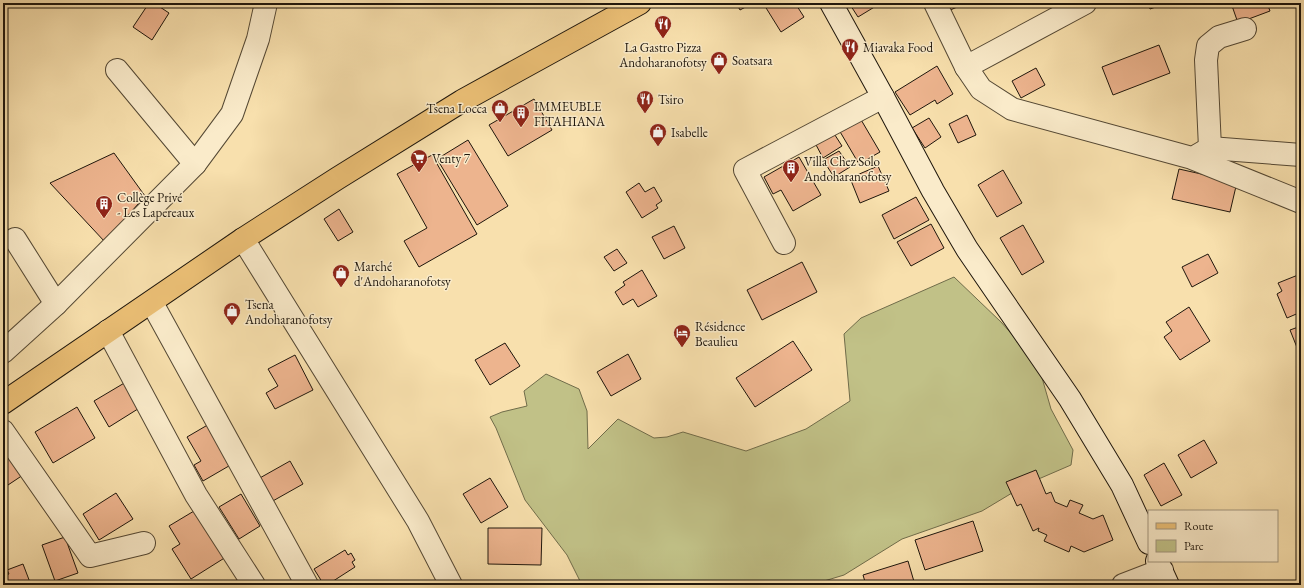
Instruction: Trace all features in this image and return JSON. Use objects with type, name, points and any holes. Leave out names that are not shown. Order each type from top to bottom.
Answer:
[{"type":"main road","points":[[3,403],[108,331],[152,303],[243,239],[338,178],[462,101],[640,3]]},
{"type":"street","points":[[3,352],[56,304],[195,164],[232,114],[258,39],[266,3]]},
{"type":"street","points":[[831,3],[933,191],[967,249],[1070,399],[1122,485],[1148,541]]},
{"type":"street","points":[[935,3],[966,67],[981,89],[1012,109],[1201,153],[1301,154]]},
{"type":"street","points":[[966,67],[1084,3]]},
{"type":"street","points":[[1201,153],[1208,46],[1219,37],[1245,29]]},
{"type":"street","points":[[117,70],[195,164]]},
{"type":"street","points":[[784,243],[745,170],[883,97]]},
{"type":"street","points":[[1201,153],[1301,202]]},
{"type":"street","points":[[15,239],[56,304]]},
{"type":"street","points":[[243,239],[418,521],[451,585]]},
{"type":"street","points":[[152,303],[307,585]]},
{"type":"street","points":[[108,331],[196,495],[254,585]]},
{"type":"street","points":[[3,432],[90,556],[144,543]]},
{"type":"street","points":[[1123,585],[1162,572]]},
{"type":"green space","points":[[954,277],[1001,322],[1038,364],[1051,409],[1073,450],[1071,465],[1027,484],[982,511],[902,539],[844,575],[811,585],[743,585],[728,582],[719,585],[582,585],[567,555],[525,500],[496,428],[490,417],[502,412],[527,406],[524,391],[546,374],[579,389],[587,411],[588,449],[618,419],[654,438],[667,437],[683,432],[746,451],[806,429],[850,401],[844,334],[861,318]]},
{"type":"building","points":[[149,3],[154,3],[169,13],[152,40],[133,27]]},
{"type":"building","points":[[736,3],[753,3],[740,10]]},
{"type":"building","points":[[763,3],[795,3],[804,17],[781,32]]},
{"type":"building","points":[[849,3],[881,3],[858,17]]},
{"type":"building","points":[[944,3],[964,3],[964,4],[948,11]]},
{"type":"building","points":[[1148,3],[1167,3],[1150,9]]},
{"type":"building","points":[[1231,3],[1267,3],[1270,11],[1238,23]]},
{"type":"building","points":[[1159,45],[1170,73],[1113,95],[1102,67]]},
{"type":"building","points":[[937,66],[953,94],[937,104],[935,100],[910,115],[895,92]]},
{"type":"building","points":[[1036,68],[1045,85],[1021,98],[1012,81]]},
{"type":"building","name":"IMMEUBLE FITAHIANA","points":[[534,99],[552,130],[508,156],[489,125]]},
{"type":"building","points":[[967,115],[976,135],[958,143],[949,124]]},
{"type":"building","points":[[860,118],[880,152],[859,164],[839,130]]},
{"type":"building","points":[[929,118],[941,137],[925,148],[912,128]]},
{"type":"building","points":[[833,132],[842,146],[823,158],[815,143]]},
{"type":"building","points":[[468,140],[508,206],[477,225],[437,159]]},
{"type":"building","points":[[839,151],[850,167],[834,177],[823,160]]},
{"type":"building","name":"Collège Privé - Les Lapereaux","points":[[114,153],[145,196],[105,242],[50,183]]},
{"type":"building","points":[[432,155],[477,234],[419,267],[404,241],[427,228],[397,174]]},
{"type":"building","name":"Villa Chez Solo Andoharanofotsy","points":[[799,157],[821,195],[793,211],[781,190],[773,194],[764,177]]},
{"type":"building","points":[[878,166],[889,191],[860,203],[850,178]]},
{"type":"building","points":[[1179,169],[1237,182],[1230,212],[1172,199]]},
{"type":"building","points":[[1003,170],[1022,203],[997,217],[978,185]]},
{"type":"building","points":[[639,183],[645,192],[654,187],[662,201],[656,205],[658,208],[642,218],[626,192]]},
{"type":"building","points":[[916,197],[929,220],[894,239],[882,215]]},
{"type":"building","points":[[339,209],[353,232],[338,241],[324,219]]},
{"type":"building","points":[[931,224],[944,248],[911,266],[897,242]]},
{"type":"building","points":[[1023,225],[1044,262],[1022,275],[1000,238]]},
{"type":"building","points":[[674,226],[685,248],[664,259],[652,237]]},
{"type":"building","points":[[617,249],[627,263],[614,271],[604,257]]},
{"type":"building","points":[[1208,254],[1218,273],[1192,287],[1182,267]]},
{"type":"building","points":[[802,262],[817,292],[762,320],[747,290]]},
{"type":"building","points":[[642,270],[657,296],[638,307],[633,299],[623,305],[615,292],[625,285],[623,282]]},
{"type":"building","points":[[1298,275],[1301,282],[1301,312],[1287,318],[1277,294],[1282,291],[1278,283]]},
{"type":"building","points":[[1189,307],[1210,341],[1180,360],[1164,337],[1172,331],[1166,322]]},
{"type":"building","points":[[1301,326],[1301,349],[1298,350],[1290,330]]},
{"type":"building","points":[[793,341],[812,370],[755,407],[736,378]]},
{"type":"building","points":[[505,343],[520,366],[490,385],[475,360]]},
{"type":"building","points":[[628,354],[641,379],[611,396],[597,372]]},
{"type":"building","points":[[295,355],[313,390],[275,409],[266,393],[278,386],[268,369]]},
{"type":"building","points":[[126,382],[141,407],[109,427],[94,401]]},
{"type":"building","points":[[77,407],[95,438],[53,463],[35,432]]},
{"type":"building","points":[[211,423],[234,463],[203,481],[194,465],[201,461],[187,437]]},
{"type":"building","points":[[1204,440],[1217,463],[1191,478],[1178,455]]},
{"type":"building","points":[[3,448],[23,475],[5,487],[3,484]]},
{"type":"building","points":[[290,461],[303,484],[271,502],[258,479]]},
{"type":"building","points":[[1164,463],[1182,495],[1161,506],[1144,475]]},
{"type":"building","points":[[1036,470],[1046,494],[1051,492],[1055,502],[1067,507],[1070,500],[1083,505],[1079,513],[1093,519],[1103,515],[1113,540],[1084,552],[1071,546],[1069,552],[1044,541],[1047,535],[1038,531],[1039,528],[1033,531],[1021,504],[1017,506],[1006,482]]},
{"type":"building","points":[[490,478],[508,507],[481,523],[463,494]]},
{"type":"building","points":[[116,493],[133,519],[99,540],[83,514]]},
{"type":"building","points":[[241,494],[260,526],[239,539],[219,507]]},
{"type":"building","points":[[199,508],[226,557],[191,579],[172,549],[180,544],[169,526]]},
{"type":"building","points":[[973,521],[983,551],[925,570],[915,540]]},
{"type":"building","points":[[488,528],[542,528],[541,565],[488,564]]},
{"type":"building","points":[[65,537],[78,573],[55,581],[42,545]]},
{"type":"building","points":[[345,550],[348,555],[351,553],[355,560],[352,562],[355,567],[327,585],[324,585],[314,569]]},
{"type":"building","points":[[908,561],[915,585],[866,585],[863,575]]},
{"type":"building","points":[[23,564],[31,585],[3,585],[3,576],[9,574],[7,570]]},
{"type":"place","name":"La Gastro Pizza Andoharanofotsy","points":[[663,39]]},
{"type":"place","name":"Miavaka Food","points":[[850,62]]},
{"type":"place","name":"Soatsara","points":[[719,75]]},
{"type":"place","name":"Tsiro","points":[[645,114]]},
{"type":"place","name":"Tsena Locca","points":[[500,123]]},
{"type":"place","name":"IMMEUBLE FITAHIANA","points":[[521,128]]},
{"type":"place","name":"Isabelle","points":[[658,147]]},
{"type":"place","name":"Venty 7","points":[[419,173]]},
{"type":"place","name":"Villa Chez Solo Andoharanofotsy","points":[[791,183]]},
{"type":"place","name":"Collège Privé - Les Lapereaux","points":[[104,219]]},
{"type":"place","name":"Marché d'Andoharanofotsy","points":[[341,288]]},
{"type":"place","name":"Tsena Andoharanofotsy","points":[[232,326]]},
{"type":"place","name":"Résidence Beaulieu","points":[[682,348]]}]
